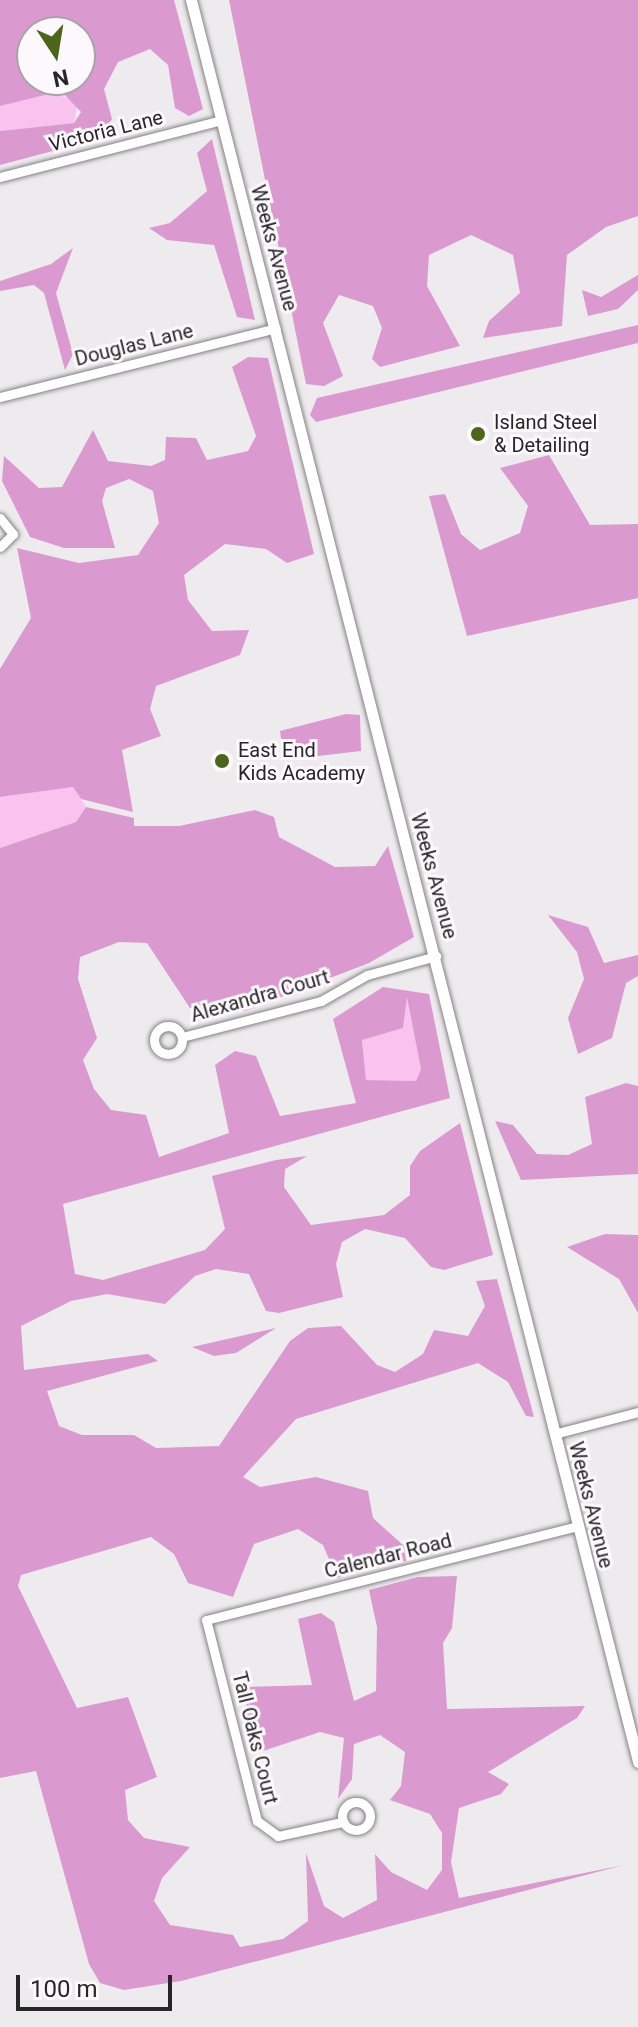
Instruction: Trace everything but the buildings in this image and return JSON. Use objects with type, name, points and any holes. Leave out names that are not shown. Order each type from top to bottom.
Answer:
[{"type":"street","name":"Weeks Avenue","points":[[191,0],[638,1762]]},
{"type":"street","name":"Victoria Lane","points":[[0,177],[222,120]]},
{"type":"street","name":"Douglas Lane","points":[[0,397],[276,328]]},
{"type":"street","points":[[0,518],[13,534],[0,547]]},
{"type":"street","name":"Alexandra Court","points":[[182,1037],[321,1001],[367,975],[436,956]]},
{"type":"street","points":[[554,1434],[638,1412]]},
{"type":"street","name":"Calendar Road","points":[[206,1620],[578,1526]]},
{"type":"street","name":"Tall Oaks Court","points":[[206,1620],[257,1821],[278,1836],[342,1822]]},
{"type":"shaded area","points":[[0,0],[174,0],[203,109],[189,116],[175,108],[168,65],[150,49],[118,62],[104,89],[112,119],[98,139],[0,165],[0,131],[74,123],[81,112],[66,96],[96,96],[96,16],[16,16],[16,96],[41,96],[0,106]]},
{"type":"shaded area","points":[[229,0],[638,0],[638,216],[606,227],[567,255],[562,326],[483,338],[489,321],[520,293],[513,255],[471,235],[429,255],[427,286],[460,346],[380,367],[372,359],[382,328],[373,306],[339,295],[323,323],[343,376],[324,386],[306,384]]},
{"type":"shaded area","points":[[25,96],[61,96],[78,101],[74,123],[0,131],[0,106]]},
{"type":"shaded area","points":[[212,139],[255,320],[237,317],[214,245],[167,240],[149,228],[170,223],[207,191],[197,153]]},
{"type":"shaded area","points":[[73,248],[56,293],[73,354],[65,370],[44,293],[34,285],[0,291],[0,281],[51,264]]},
{"type":"shaded area","points":[[638,275],[638,290],[618,309],[588,316],[582,290],[601,297]]},
{"type":"shaded area","points":[[638,325],[638,343],[316,422],[310,415],[317,398]]},
{"type":"shaded area","points":[[248,357],[268,358],[314,554],[287,563],[266,549],[225,544],[184,575],[188,600],[212,631],[249,630],[240,655],[156,686],[150,709],[161,736],[122,750],[133,812],[81,799],[73,787],[0,797],[0,669],[31,618],[17,548],[79,563],[138,555],[159,523],[153,491],[129,479],[106,488],[102,501],[115,548],[64,548],[30,537],[2,481],[4,456],[39,488],[62,487],[93,430],[108,461],[151,466],[165,460],[166,437],[196,438],[207,460],[248,451],[256,436],[232,367]]},
{"type":"shaded area","points":[[549,455],[590,525],[638,524],[638,598],[467,636],[429,496],[445,494],[461,534],[480,550],[520,533],[528,506],[500,468]]},
{"type":"shaded area","points":[[346,714],[360,715],[361,751],[284,760],[280,731]]},
{"type":"shaded area","points":[[73,787],[86,807],[76,822],[0,848],[0,797]]},
{"type":"shaded area","points":[[86,807],[134,818],[134,826],[179,826],[255,810],[274,817],[279,837],[335,867],[375,866],[388,846],[414,937],[369,963],[245,1011],[190,1008],[147,943],[119,942],[80,957],[78,979],[97,1038],[83,1060],[94,1089],[111,1110],[146,1115],[159,1157],[229,1133],[215,1065],[235,1051],[256,1056],[280,1116],[356,1103],[333,1019],[383,987],[429,994],[450,1098],[63,1204],[75,1274],[103,1280],[205,1250],[225,1229],[212,1176],[276,1160],[307,1156],[285,1169],[284,1187],[311,1225],[384,1215],[410,1195],[410,1166],[420,1151],[460,1123],[493,1255],[444,1270],[431,1267],[405,1238],[365,1229],[342,1242],[336,1264],[343,1297],[279,1313],[266,1311],[249,1274],[216,1269],[195,1276],[165,1304],[107,1294],[71,1301],[21,1326],[24,1370],[148,1354],[158,1361],[47,1391],[59,1426],[82,1435],[134,1435],[156,1448],[219,1446],[290,1341],[308,1328],[341,1326],[377,1365],[395,1372],[423,1354],[434,1330],[468,1336],[485,1306],[476,1281],[497,1279],[534,1417],[526,1416],[508,1382],[478,1363],[296,1419],[243,1477],[260,1487],[316,1477],[368,1491],[373,1518],[404,1546],[406,1561],[337,1578],[323,1545],[298,1529],[254,1544],[233,1597],[188,1583],[174,1554],[151,1537],[21,1575],[18,1586],[77,1708],[128,1697],[157,1777],[125,1790],[128,1820],[144,1838],[190,1847],[162,1878],[154,1901],[170,1925],[233,1935],[240,1947],[283,1939],[308,1921],[306,1853],[324,1906],[343,1918],[377,1900],[375,1854],[391,1872],[427,1890],[442,1870],[442,1833],[430,1814],[390,1800],[401,1786],[405,1752],[380,1735],[354,1744],[352,1779],[338,1799],[344,1738],[320,1732],[257,1753],[245,1720],[248,1687],[312,1685],[298,1619],[321,1613],[334,1622],[354,1701],[376,1691],[377,1627],[369,1590],[418,1577],[457,1576],[452,1628],[443,1643],[447,1709],[585,1706],[577,1718],[488,1772],[509,1784],[501,1794],[459,1808],[451,1862],[459,1898],[624,1865],[181,1981],[124,1990],[100,1983],[89,1964],[36,1771],[0,1778],[0,848],[76,822]],"holes":[[[407,997],[421,1069],[416,1081],[366,1080],[362,1040],[403,1028]]]},
{"type":"shaded area","points":[[548,915],[588,927],[604,963],[638,955],[638,976],[626,983],[612,1038],[578,1054],[568,1018],[584,979],[577,952]]},
{"type":"shaded area","points":[[407,994],[421,1069],[416,1081],[366,1080],[362,1039],[403,1028]]},
{"type":"shaded area","points":[[626,1083],[638,1086],[638,1174],[521,1180],[495,1121],[513,1125],[537,1154],[568,1155],[592,1144],[585,1097]]},
{"type":"shaded area","points":[[605,1234],[638,1235],[638,1313],[619,1279],[567,1247]]},
{"type":"shaded area","points":[[276,1328],[236,1353],[214,1356],[192,1347]]},
{"type":"place","name":"Island Steel & Detailing","points":[[478,434]]},
{"type":"place","name":"East End Kids Academy","points":[[222,761]]}]
